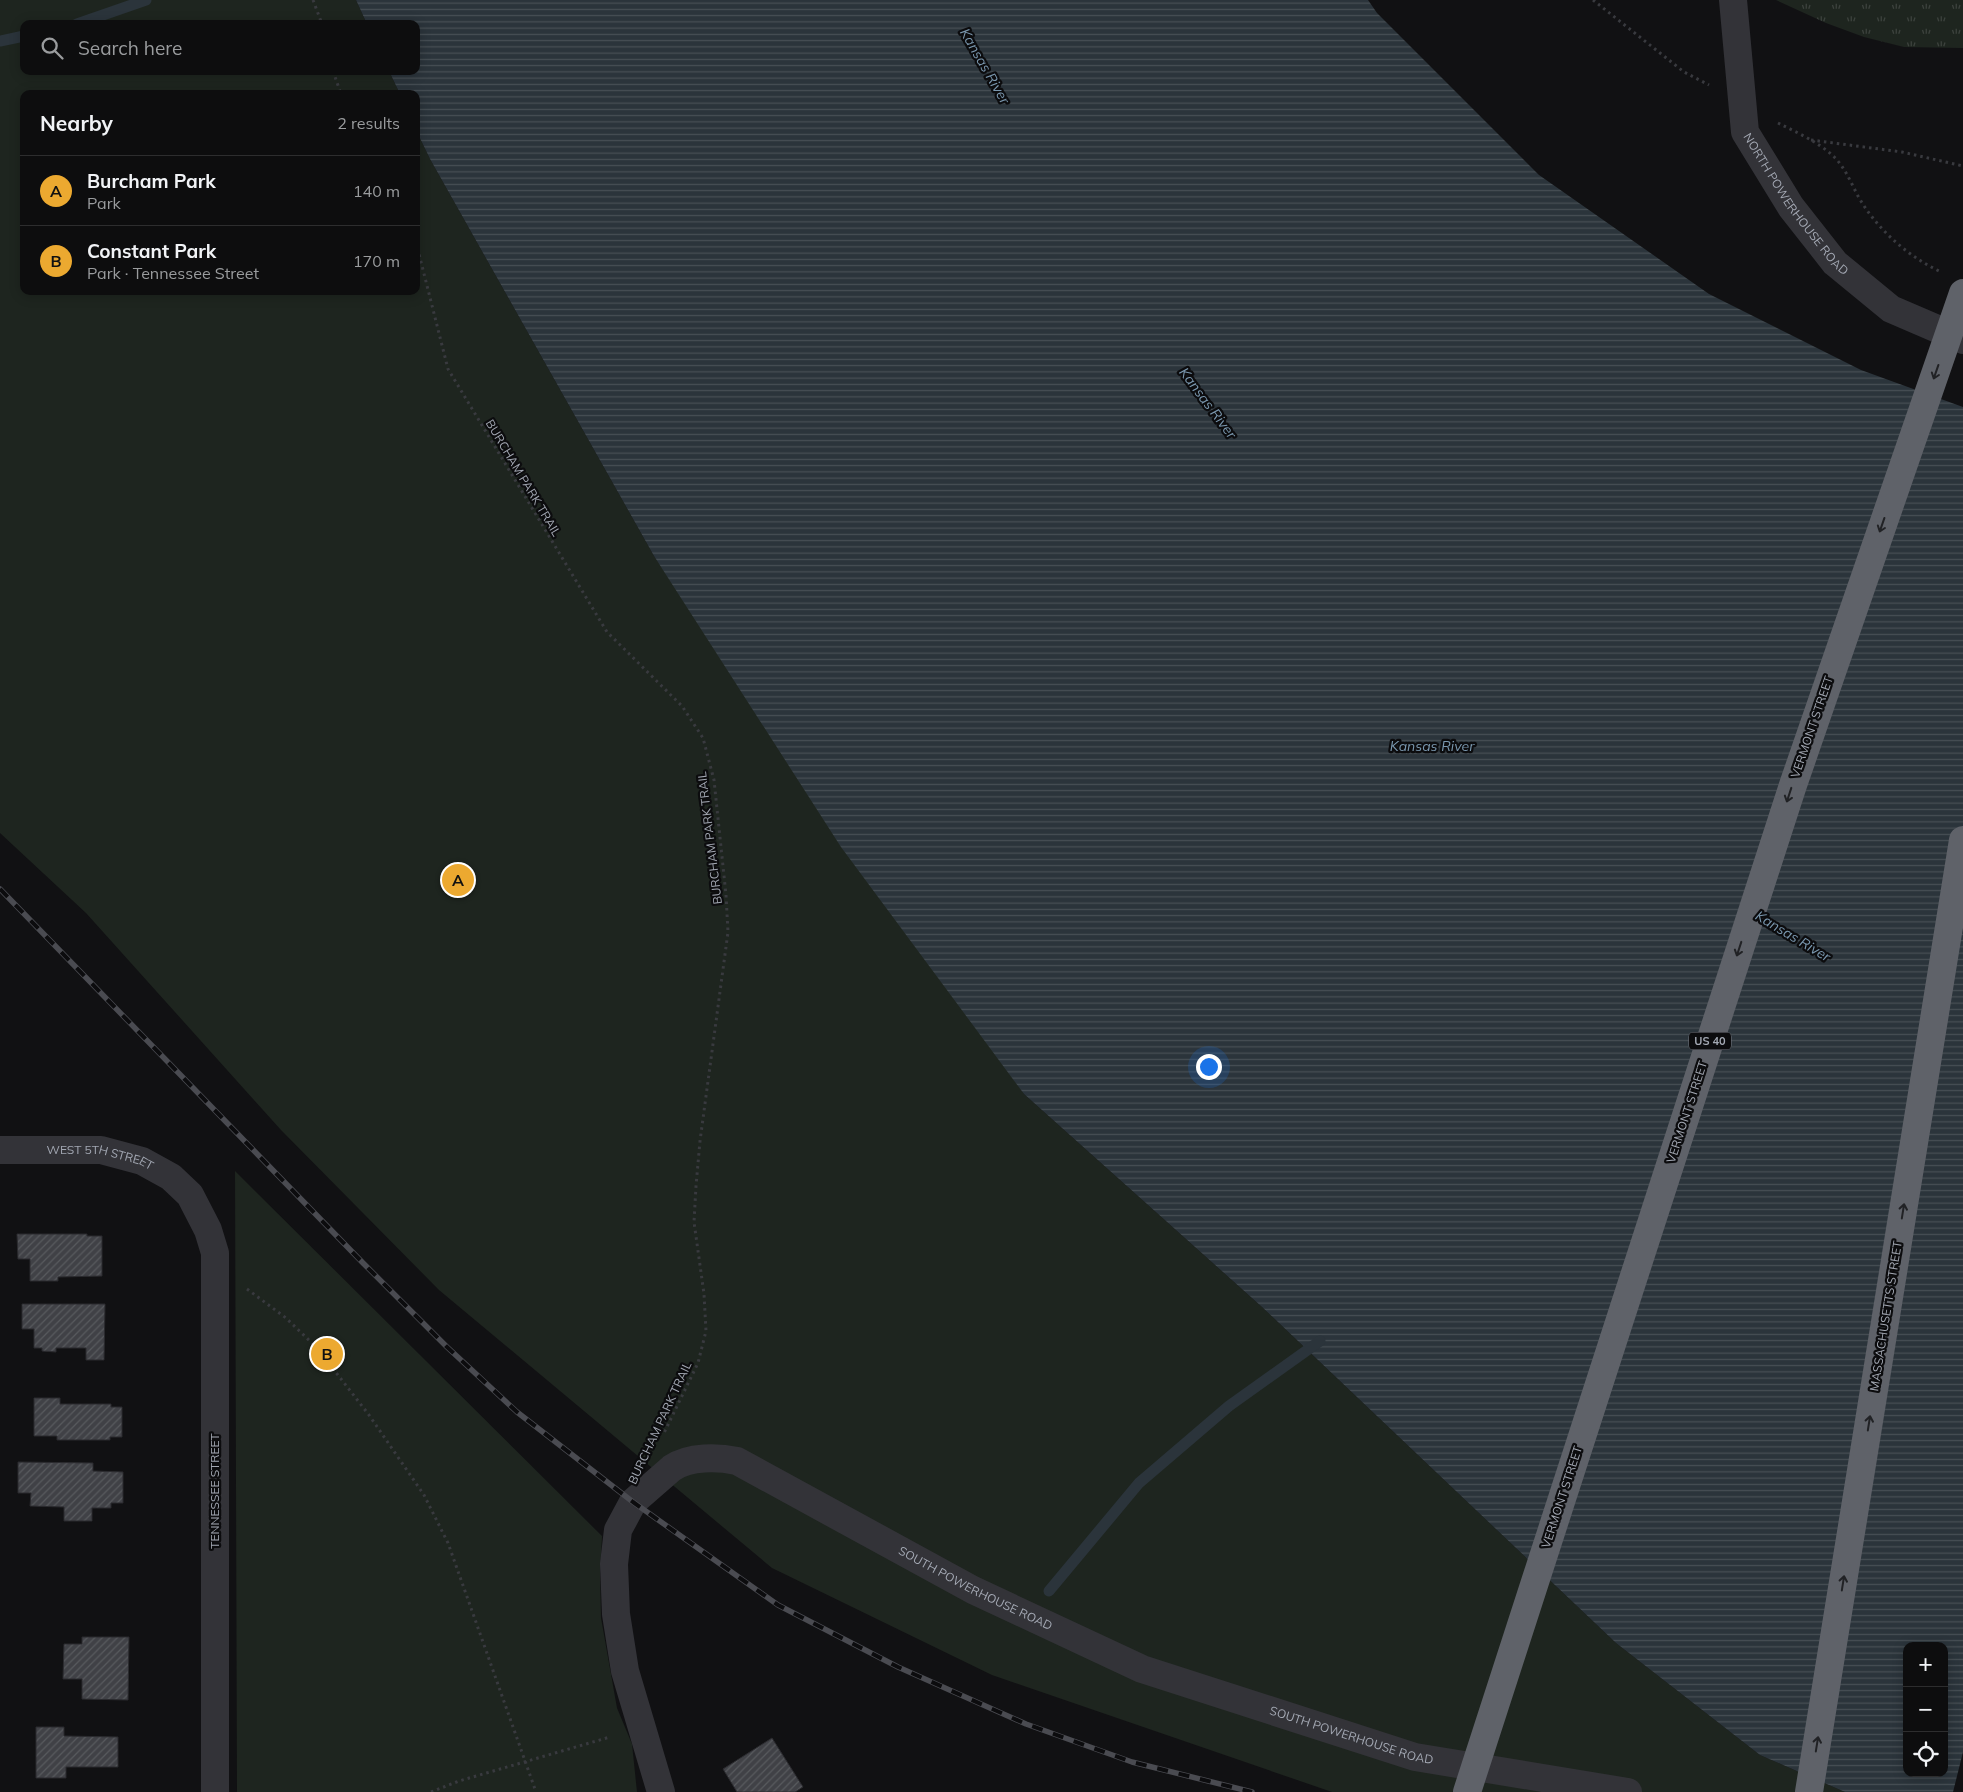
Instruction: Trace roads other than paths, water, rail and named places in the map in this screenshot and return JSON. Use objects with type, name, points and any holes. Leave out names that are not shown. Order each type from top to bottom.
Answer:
[{"type":"highway","name":"VERMONT STREET","points":[[1467,1792],[1792,785],[1963,293]]},
{"type":"highway","name":"MASSACHUSETTS STREET","points":[[1809,1792],[1963,840]]},
{"type":"street","name":"NORTH POWERHOUSE ROAD","points":[[1733,0],[1745,132],[1791,206],[1835,263],[1891,309],[1963,340]]},
{"type":"street","name":"WEST 5TH STREET","points":[[0,1150],[101,1150],[142,1161],[171,1177],[190,1195]]},
{"type":"street","name":"TENNESSEE STREET","points":[[190,1195],[208,1230],[214,1253],[214,1792]]},
{"type":"street","name":"SOUTH POWERHOUSE ROAD","points":[[661,1792],[625,1671],[616,1614],[614,1564],[618,1530],[633,1502],[672,1468],[678,1464],[694,1460],[722,1458],[737,1461],[973,1590],[1142,1669],[1415,1757],[1628,1792]]},
{"type":"water","name":"Kansas River","points":[[356,0],[1368,0],[1377,13],[1539,175],[1709,294],[1861,370],[1963,407],[1963,1752],[1953,1792],[1845,1792],[1760,1755],[1616,1643],[1262,1307],[1024,1094],[841,847],[654,556],[430,159],[420,138],[420,90],[398,90],[391,75],[420,75],[420,20],[365,20]]},
{"type":"waterway","points":[[88,20],[146,0]]},
{"type":"waterway","points":[[0,41],[20,37]]},
{"type":"waterway","points":[[1049,1591],[1139,1483],[1229,1406],[1320,1341]]},
{"type":"railway","points":[[0,889],[447,1347],[517,1412],[633,1502],[778,1605],[898,1667],[1026,1724],[1132,1762],[1252,1792]]},
{"type":"place","name":"Burcham Park","points":[[458,880]]},
{"type":"place","name":"Constant Park","points":[[327,1354]]}]
